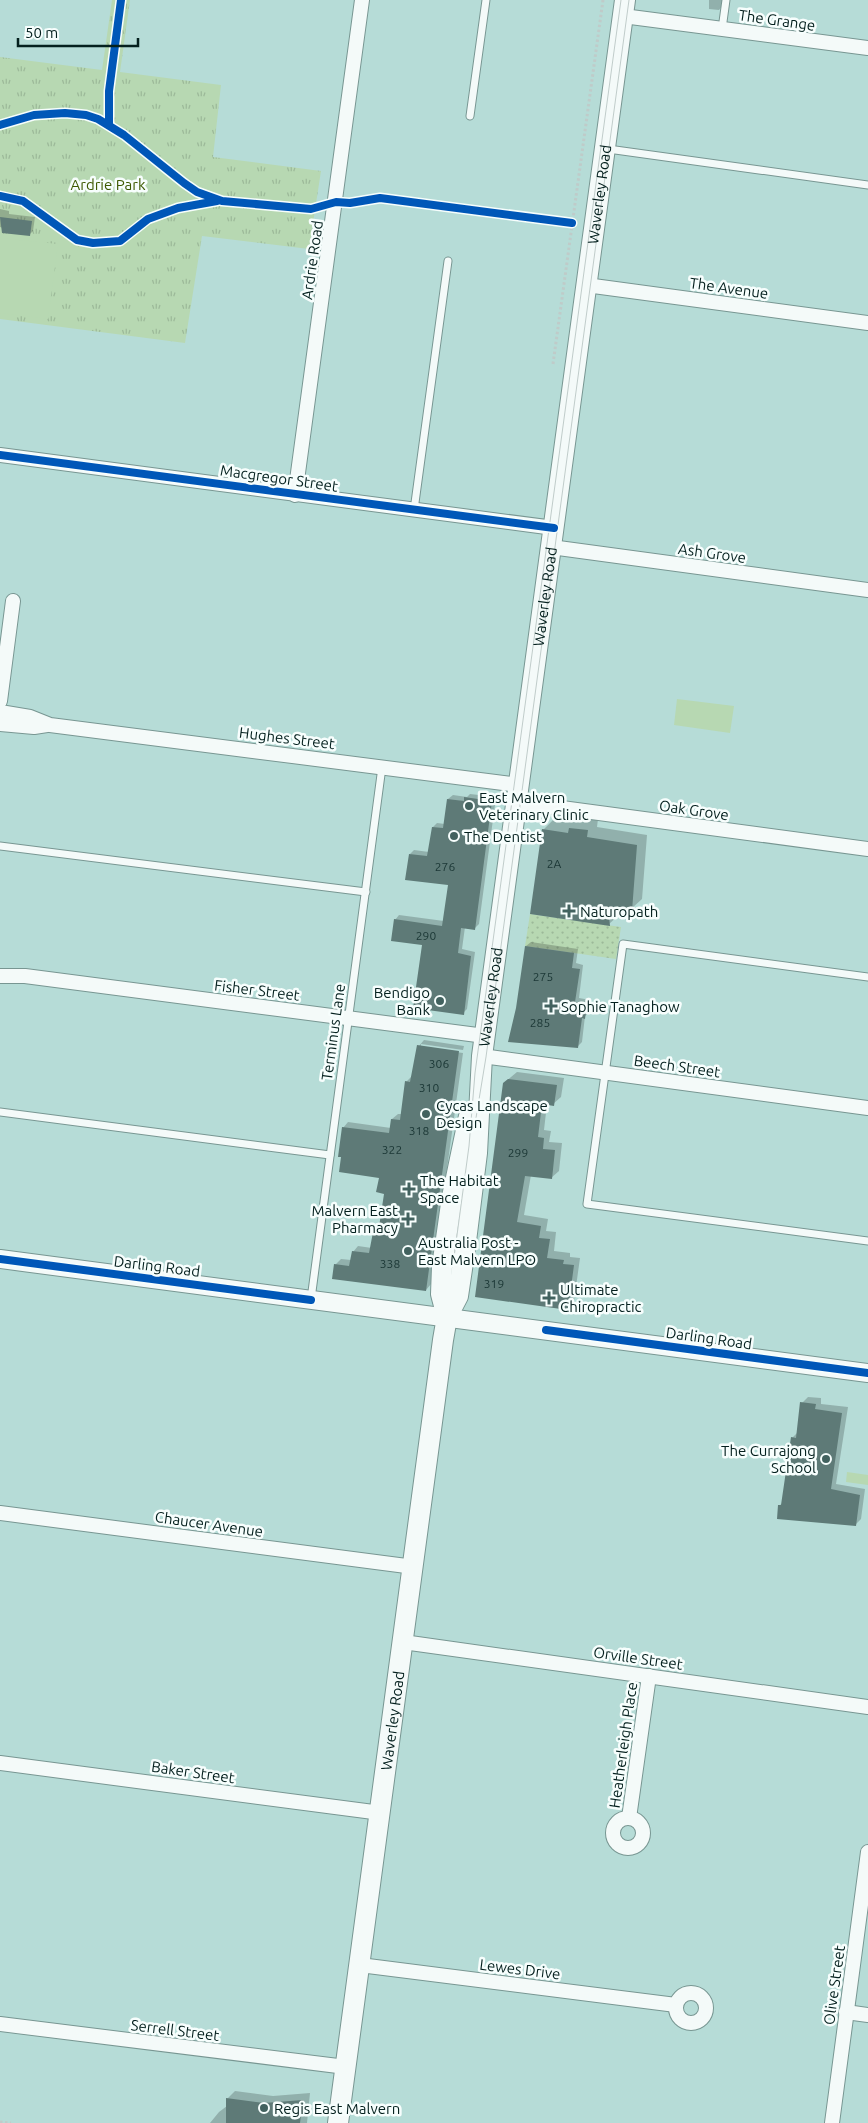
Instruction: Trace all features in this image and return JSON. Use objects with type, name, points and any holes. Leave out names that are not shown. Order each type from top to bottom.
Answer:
[{"type":"main road","name":"Waverley Road","points":[[338,2123],[447,1317],[458,1296],[465,1249],[477,1153],[481,1065],[624,8]]},
{"type":"street","name":"Ardrie Road","points":[[296,495],[362,0]]},
{"type":"street","name":"The Grange","points":[[624,8],[722,29],[868,48]]},
{"type":"street","name":"The Avenue","points":[[586,285],[868,323]]},
{"type":"street","name":"Macgregor Street","points":[[0,455],[414,510],[552,538]]},
{"type":"street","name":"Ash Grove","points":[[552,538],[868,590]]},
{"type":"street","points":[[0,701],[13,601]]},
{"type":"street","name":"Hughes Street","points":[[0,712],[30,717],[50,725]]},
{"type":"street","name":"Hughes Street","points":[[0,724],[34,727],[50,725],[382,767],[518,794]]},
{"type":"street","name":"Oak Grove","points":[[518,794],[868,849]]},
{"type":"street","name":"Fisher Street","points":[[0,968],[25,976]]},
{"type":"street","name":"Fisher Street","points":[[0,976],[25,976],[485,1036]]},
{"type":"street","name":"Beech Street","points":[[481,1065],[605,1073],[868,1108]]},
{"type":"street","name":"Darling Road","points":[[0,1259],[868,1373]]},
{"type":"street","name":"Chaucer Avenue","points":[[0,1513],[414,1567]]},
{"type":"street","name":"Orville Street","points":[[403,1642],[868,1707]]},
{"type":"street","name":"Heatherleigh Place","points":[[629,1818],[649,1676]]},
{"type":"street","name":"Baker Street","points":[[0,1763],[381,1813]]},
{"type":"street","name":"Olive Street","points":[[832,2123],[868,1852]]},
{"type":"street","name":"Lewes Drive","points":[[360,1965],[676,2005]]},
{"type":"street","points":[[846,2012],[868,2015]]},
{"type":"street","name":"Serrell Street","points":[[0,2024],[346,2068]]},
{"type":"lane","points":[[470,116],[486,0]]},
{"type":"lane","points":[[722,29],[726,0]]},
{"type":"lane","points":[[605,149],[868,185]]},
{"type":"lane","points":[[414,510],[448,262]]},
{"type":"lane","name":"Terminus Lane","points":[[311,1300],[382,767]]},
{"type":"lane","points":[[0,846],[366,892]]},
{"type":"lane","points":[[868,977],[623,944],[587,1204],[868,1241]]},
{"type":"lane","points":[[0,1112],[330,1155]]},
{"type":"path","points":[[553,364],[603,0]]},
{"type":"path","points":[[562,222],[572,223]]},
{"type":"path","points":[[0,2122],[11,2123]]},
{"type":"green space","name":"Ardrie Park","points":[[112,0],[130,0],[120,72],[221,85],[213,157],[321,171],[309,249],[202,236],[185,343],[0,319],[0,57],[102,70]]},
{"type":"green space","points":[[0,238],[58,244],[48,319],[0,313]]},
{"type":"green space","points":[[677,699],[734,706],[730,733],[674,725]]},
{"type":"green space","points":[[530,914],[621,927],[616,959],[525,946]]},
{"type":"green space","points":[[847,1472],[868,1475],[868,1485],[846,1482]]},
{"type":"building","points":[[0,217],[32,221],[30,236],[2,233]]},
{"type":"building","points":[[464,797],[492,801],[475,930],[461,928],[458,953],[471,956],[464,1015],[413,1008],[422,945],[391,941],[394,919],[442,926],[448,885],[405,880],[409,854],[427,856],[432,827],[443,828],[447,799],[464,801]]},
{"type":"building","points":[[569,828],[588,830],[587,837],[637,845],[632,911],[608,908],[610,926],[530,914],[542,829],[568,833]]},
{"type":"building","points":[[525,946],[574,953],[572,968],[580,969],[575,1002],[587,1004],[585,1019],[582,1018],[578,1048],[508,1042],[516,1008]]},
{"type":"building","points":[[417,1045],[459,1051],[426,1291],[332,1279],[334,1264],[349,1266],[352,1251],[369,1253],[374,1227],[379,1227],[384,1194],[376,1192],[379,1178],[339,1172],[341,1157],[338,1157],[342,1127],[389,1133],[391,1119],[400,1120],[405,1081],[410,1082]]},
{"type":"building","points":[[508,1079],[557,1085],[554,1106],[542,1104],[538,1137],[544,1138],[543,1149],[555,1150],[552,1179],[525,1176],[517,1222],[541,1226],[539,1238],[550,1239],[547,1258],[564,1260],[563,1264],[574,1265],[568,1310],[475,1297],[503,1083]]},
{"type":"building","points":[[800,1402],[816,1404],[815,1409],[842,1413],[831,1489],[860,1495],[856,1526],[777,1519],[778,1505],[781,1505],[791,1437],[796,1438]]},
{"type":"building","name":"Regis East Malvern","points":[[226,2098],[264,2103],[303,2100],[300,2123],[226,2123]]},
{"type":"tram line","points":[[453,1265],[469,1146],[475,1073],[621,0]]},
{"type":"tram line","points":[[475,1124],[486,1057],[629,0]]},
{"type":"cycle path","points":[[109,125],[109,91],[121,0]]},
{"type":"cycle path","points":[[0,125],[34,115],[65,113],[86,115],[98,119],[124,135],[197,192],[222,201],[311,209],[336,202],[350,203],[380,198],[572,223]]},
{"type":"cycle path","points":[[0,196],[23,201],[77,240],[93,243],[120,241],[148,219],[178,208],[217,201]]},
{"type":"cycle path","points":[[0,455],[554,528]]},
{"type":"cycle path","points":[[0,1259],[311,1300]]},
{"type":"cycle path","points":[[546,1330],[868,1373]]},
{"type":"place","name":"East Malvern Veterinary Clinic","points":[[469,806]]},
{"type":"place","name":"The Dentist","points":[[454,836]]},
{"type":"place","name":"Naturopath","points":[[569,911]]},
{"type":"place","name":"Bendigo Bank","points":[[440,1001]]},
{"type":"place","name":"Sophie Tanaghow","points":[[551,1006]]},
{"type":"place","name":"Cycas Landscape Design","points":[[426,1114]]},
{"type":"place","name":"The Habitat Space","points":[[409,1189]]},
{"type":"place","name":"Malvern East Pharmacy","points":[[408,1219]]},
{"type":"place","name":"Australia Post - East Malvern LPO","points":[[408,1251]]},
{"type":"place","name":"Ultimate Chiropractic","points":[[549,1298]]},
{"type":"place","name":"The Currajong School","points":[[826,1459]]},
{"type":"place","name":"Regis East Malvern","points":[[264,2108]]}]
